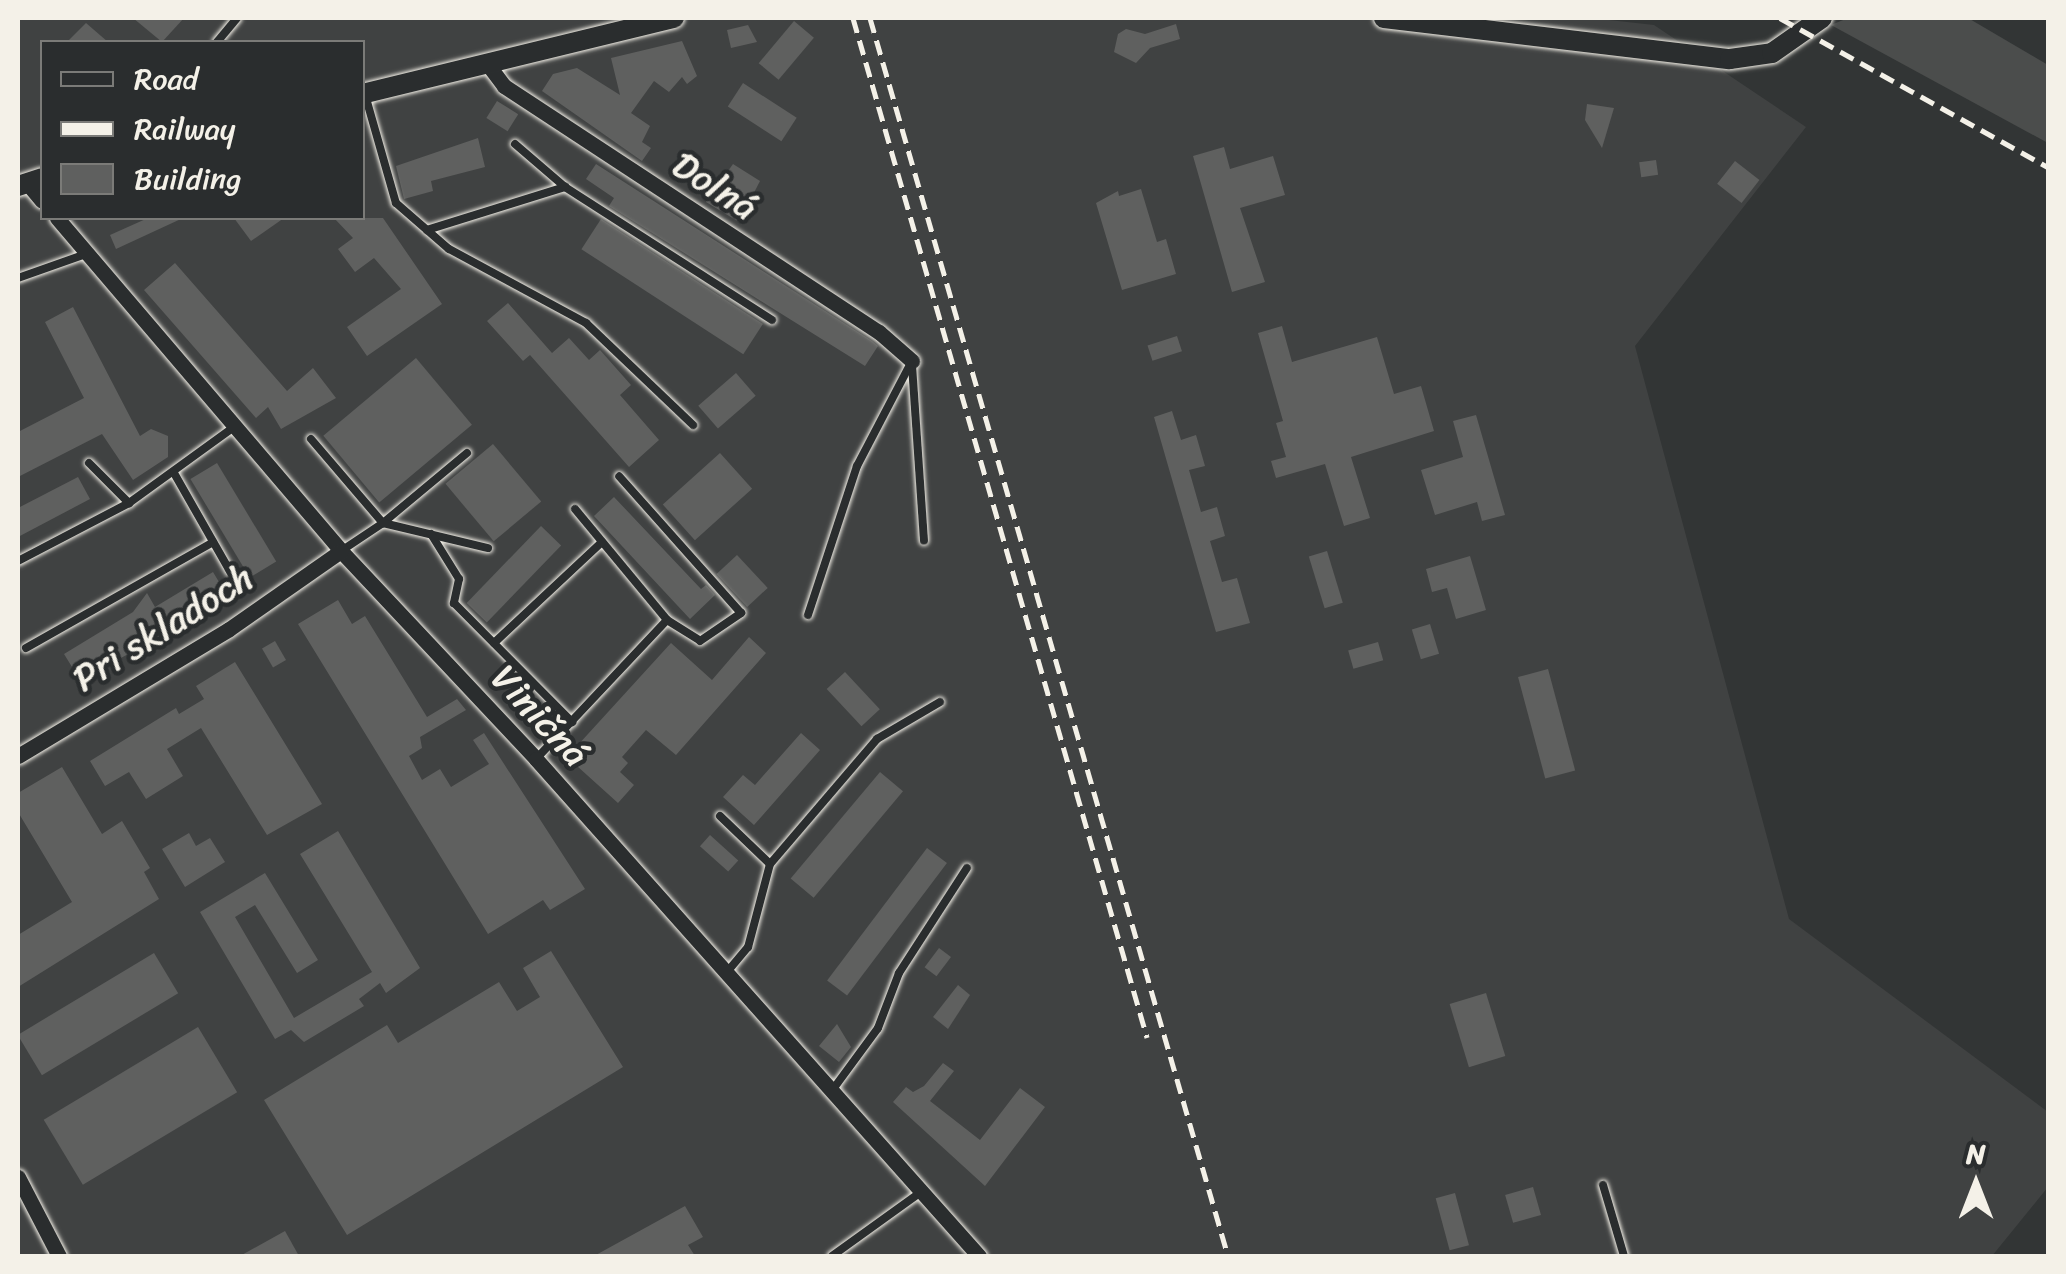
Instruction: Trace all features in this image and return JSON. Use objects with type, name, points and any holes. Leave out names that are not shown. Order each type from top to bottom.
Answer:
[{"type":"street","points":[[365,94],[674,18]]},
{"type":"street","points":[[1384,18],[1730,59],[1772,53],[1822,18]]},
{"type":"street","name":"Dolná","points":[[486,62],[504,86],[879,332],[912,361]]},
{"type":"street","name":"Viničná","points":[[59,220],[238,424],[341,552],[536,759],[978,1256]]},
{"type":"street","name":"Pri skladoch","points":[[18,756],[229,629],[341,552]]},
{"type":"street","points":[[18,1177],[59,1256]]},
{"type":"lane","points":[[220,40],[237,18]]},
{"type":"lane","points":[[365,97],[396,203],[449,249],[586,322],[693,425]]},
{"type":"lane","points":[[515,144],[565,187],[772,320]]},
{"type":"lane","points":[[426,230],[565,187]]},
{"type":"lane","points":[[18,278],[88,254]]},
{"type":"lane","points":[[912,361],[924,541]]},
{"type":"lane","points":[[808,614],[857,466],[912,361]]},
{"type":"lane","points":[[18,561],[129,503],[238,424]]},
{"type":"lane","points":[[311,440],[384,523],[488,548]]},
{"type":"lane","points":[[341,552],[384,523],[468,454]]},
{"type":"lane","points":[[89,463],[129,503]]},
{"type":"lane","points":[[174,473],[230,571]]},
{"type":"lane","points":[[575,508],[667,620],[700,641],[741,613],[619,476]]},
{"type":"lane","points":[[431,534],[458,579],[454,603],[572,722]]},
{"type":"lane","points":[[26,648],[213,542]]},
{"type":"lane","points":[[494,643],[602,542]]},
{"type":"lane","points":[[536,759],[667,620]]},
{"type":"lane","points":[[728,972],[748,947],[770,864],[877,739],[940,702]]},
{"type":"lane","points":[[720,816],[770,864]]},
{"type":"lane","points":[[831,1092],[878,1028],[898,973],[967,868]]},
{"type":"lane","points":[[1604,1186],[1624,1256]]},
{"type":"lane","points":[[832,1256],[921,1192]]},
{"type":"shaded area","points":[[18,18],[1591,18],[1654,25],[1806,127],[1635,346],[1789,919],[2048,1112],[2048,1187],[1992,1256],[18,1256]]},
{"type":"shaded area","points":[[1848,18],[1968,18],[2048,65],[2048,143],[1831,25]]},
{"type":"building","points":[[133,18],[184,18],[160,40]]},
{"type":"building","points":[[794,21],[814,38],[779,80],[759,63]]},
{"type":"building","points":[[86,23],[106,40],[69,40]]},
{"type":"building","points":[[1176,24],[1180,39],[1150,48],[1136,63],[1114,52],[1118,34],[1126,29],[1145,34]]},
{"type":"building","points":[[748,25],[757,42],[731,48],[727,30]]},
{"type":"building","points":[[682,41],[697,76],[687,84],[682,77],[669,92],[654,81],[631,113],[650,126],[642,142],[651,148],[642,161],[542,91],[553,74],[577,68],[620,95],[611,58]]},
{"type":"building","points":[[743,83],[797,118],[781,141],[728,106]]},
{"type":"building","points":[[497,101],[518,114],[508,131],[486,118]]},
{"type":"building","points":[[1587,104],[1614,108],[1602,148],[1585,120]]},
{"type":"building","points":[[478,138],[485,167],[431,181],[433,191],[404,199],[396,166]]},
{"type":"building","points":[[1224,147],[1230,169],[1273,156],[1285,195],[1240,208],[1265,282],[1232,292],[1193,156]]},
{"type":"building","points":[[1656,160],[1658,175],[1641,177],[1639,162]]},
{"type":"building","points":[[1735,161],[1759,180],[1742,203],[1717,184]]},
{"type":"building","points":[[596,164],[872,341],[878,346],[865,366],[609,206],[614,198],[586,179]]},
{"type":"building","points":[[733,164],[760,181],[739,222],[706,202]]},
{"type":"building","points":[[1141,189],[1157,242],[1166,239],[1176,274],[1122,290],[1096,203],[1118,191],[1119,196]]},
{"type":"building","points":[[383,218],[442,304],[367,356],[347,327],[401,289],[374,258],[355,272],[338,249],[353,238],[336,220]]},
{"type":"building","points":[[601,219],[763,324],[743,354],[581,249]]},
{"type":"building","points":[[144,220],[179,220],[116,249],[110,235]]},
{"type":"building","points":[[235,220],[281,220],[251,241]]},
{"type":"building","points":[[175,263],[287,391],[313,368],[336,398],[281,429],[268,407],[256,418],[144,290]]},
{"type":"building","points":[[508,303],[552,353],[569,338],[589,360],[600,350],[631,385],[620,395],[659,440],[629,467],[530,355],[523,361],[487,321]]},
{"type":"building","points":[[73,307],[140,436],[151,429],[168,436],[168,457],[133,480],[102,434],[18,477],[18,432],[84,398],[45,322]]},
{"type":"building","points":[[1282,326],[1292,362],[1377,337],[1394,394],[1421,386],[1434,431],[1351,457],[1370,518],[1344,526],[1325,464],[1276,478],[1271,461],[1286,457],[1276,423],[1283,421],[1258,333]]},
{"type":"building","points":[[1177,336],[1182,351],[1152,361],[1148,346]]},
{"type":"building","points":[[416,358],[472,425],[379,502],[323,436]]},
{"type":"building","points":[[736,373],[756,396],[718,428],[698,406]]},
{"type":"building","points":[[1172,411],[1181,440],[1196,435],[1205,466],[1189,470],[1201,512],[1217,507],[1225,536],[1210,541],[1222,582],[1237,578],[1250,623],[1216,632],[1154,417]]},
{"type":"building","points":[[1476,415],[1505,515],[1482,521],[1477,502],[1435,515],[1421,470],[1463,457],[1453,421]]},
{"type":"building","points":[[493,444],[541,501],[494,541],[446,484]]},
{"type":"building","points":[[720,453],[752,489],[695,540],[663,505]]},
{"type":"building","points":[[217,463],[276,562],[250,578],[190,479]]},
{"type":"building","points":[[78,477],[90,499],[18,537],[18,508]]},
{"type":"building","points":[[614,497],[701,589],[706,585],[715,595],[690,619],[594,516]]},
{"type":"building","points":[[541,526],[561,545],[487,622],[467,603]]},
{"type":"building","points":[[1327,551],[1343,603],[1325,608],[1309,557]]},
{"type":"building","points":[[737,555],[768,588],[747,607],[717,574]]},
{"type":"building","points":[[1470,556],[1486,610],[1456,619],[1447,588],[1432,592],[1426,569]]},
{"type":"building","points":[[213,572],[225,592],[168,627],[171,631],[80,680],[64,654],[133,612],[147,593],[155,607]]},
{"type":"building","points":[[338,600],[352,624],[365,616],[427,717],[457,699],[466,710],[420,737],[422,748],[409,756],[422,780],[440,769],[451,787],[489,764],[473,740],[484,733],[585,889],[550,910],[543,900],[488,934],[298,624]]},
{"type":"building","points":[[1430,624],[1439,654],[1421,659],[1412,630]]},
{"type":"building","points":[[749,637],[766,653],[676,755],[646,730],[622,757],[628,763],[620,772],[634,785],[618,803],[567,757],[671,643],[712,680]]},
{"type":"building","points":[[275,641],[286,660],[273,668],[262,648]]},
{"type":"building","points":[[1378,642],[1383,660],[1353,669],[1348,651]]},
{"type":"building","points":[[235,662],[322,804],[267,835],[201,728],[167,749],[183,776],[146,799],[129,772],[105,786],[90,761],[176,708],[179,714],[204,699],[196,686]]},
{"type":"building","points":[[1548,669],[1575,770],[1545,778],[1518,677]]},
{"type":"building","points":[[845,672],[880,709],[861,726],[827,689]]},
{"type":"building","points":[[801,733],[820,750],[754,825],[723,797],[743,775],[755,785]]},
{"type":"building","points":[[62,767],[102,834],[122,821],[150,868],[144,872],[159,899],[18,987],[18,935],[72,902],[18,812],[18,793]]},
{"type":"building","points":[[880,772],[903,791],[814,898],[791,878]]},
{"type":"building","points":[[338,831],[420,968],[386,993],[380,983],[359,999],[364,1006],[304,1042],[291,1030],[275,1039],[200,912],[265,873],[318,960],[297,973],[255,905],[235,917],[294,1018],[372,972],[300,854]]},
{"type":"building","points":[[189,833],[196,846],[210,838],[225,862],[185,887],[162,849]]},
{"type":"building","points":[[710,835],[738,860],[728,872],[700,846]]},
{"type":"building","points":[[927,848],[947,863],[847,996],[827,981]]},
{"type":"building","points":[[939,948],[951,957],[937,976],[925,967]]},
{"type":"building","points":[[551,951],[623,1067],[347,1235],[264,1100],[387,1025],[398,1043],[499,982],[517,1011],[540,997],[523,968]]},
{"type":"building","points":[[154,953],[178,993],[42,1075],[18,1035]]},
{"type":"building","points":[[958,985],[970,995],[948,1029],[933,1017]]},
{"type":"building","points":[[1486,993],[1505,1056],[1469,1067],[1450,1004]]},
{"type":"building","points":[[837,1024],[851,1047],[839,1062],[819,1046]]},
{"type":"building","points":[[198,1027],[237,1092],[83,1185],[44,1120]]},
{"type":"building","points":[[943,1063],[954,1071],[930,1101],[980,1140],[1020,1088],[1045,1107],[985,1186],[893,1102],[906,1087],[913,1092],[924,1086]]},
{"type":"building","points":[[1533,1187],[1541,1215],[1513,1223],[1505,1195]]},
{"type":"building","points":[[1455,1193],[1469,1245],[1450,1250],[1436,1198]]},
{"type":"building","points":[[685,1206],[703,1237],[688,1245],[695,1256],[594,1256]]},
{"type":"building","points":[[285,1231],[299,1256],[240,1256]]},
{"type":"railway","points":[[853,18],[1147,1037]]},
{"type":"railway","points":[[870,18],[1228,1256]]},
{"type":"railway","points":[[1780,18],[2048,167]]}]
